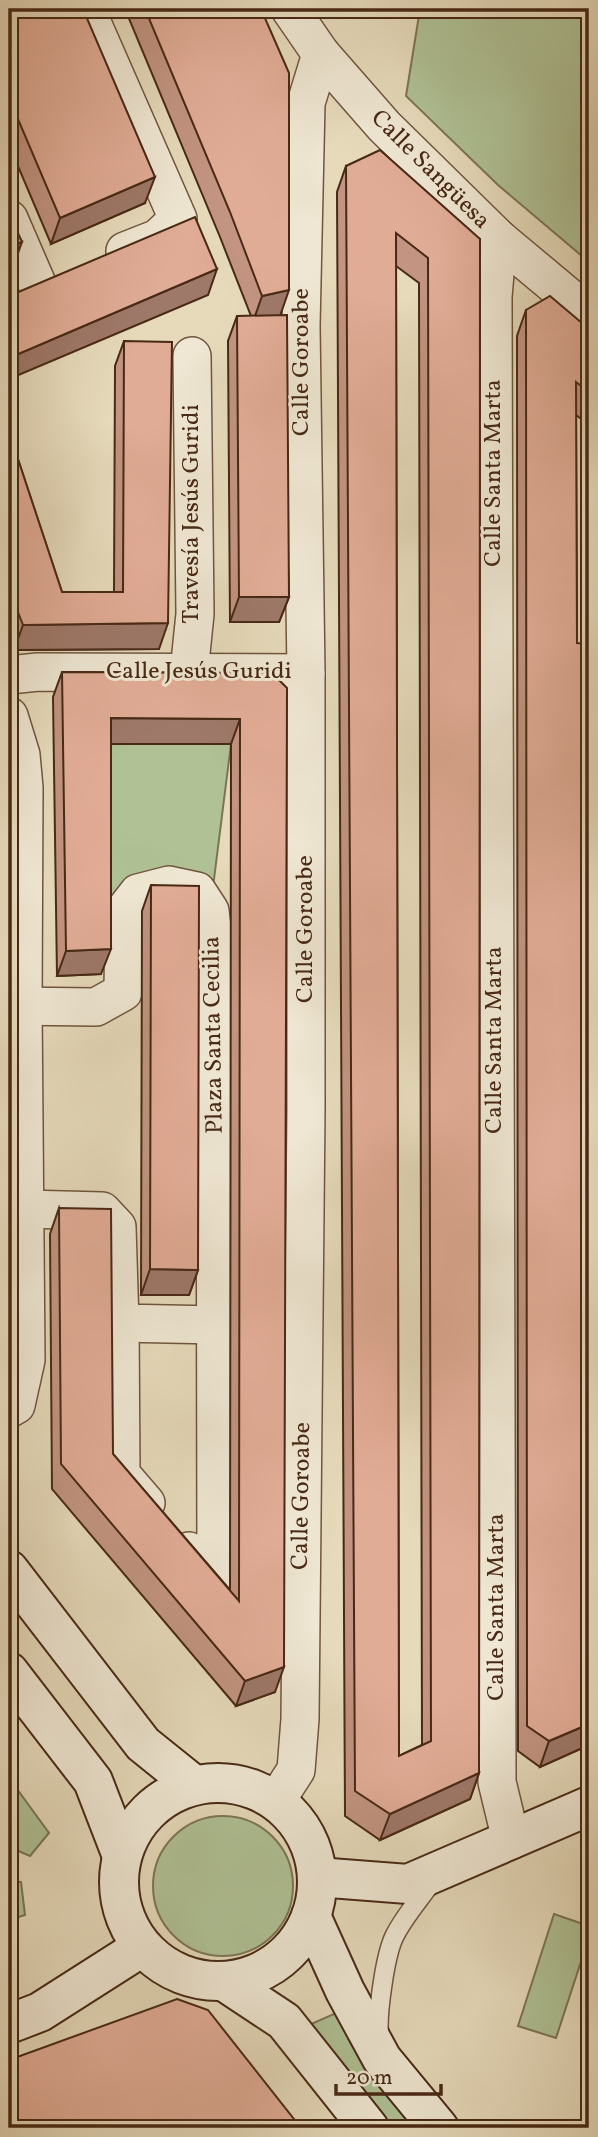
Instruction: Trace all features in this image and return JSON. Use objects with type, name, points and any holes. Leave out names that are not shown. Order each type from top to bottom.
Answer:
[{"type":"main road","points":[[9,1570],[143,1744],[194,1785]]},
{"type":"main road","points":[[9,1672],[93,1781],[122,1856]]},
{"type":"main road","points":[[222,1782],[250,1788],[275,1801],[292,1816],[305,1834],[317,1877],[311,1916],[297,1942],[281,1959],[259,1973],[225,1982],[194,1979],[166,1967],[142,1947],[126,1919],[118,1888],[122,1856],[137,1824],[162,1800],[194,1785],[222,1782]]},
{"type":"main road","points":[[317,1877],[408,1884],[589,1806]]},
{"type":"main road","points":[[311,1916],[345,1991],[382,2059],[439,2128]]},
{"type":"main road","points":[[9,2024],[40,2012],[142,1947]]},
{"type":"main road","points":[[225,1982],[284,2021],[369,2128]]},
{"type":"street","points":[[9,219],[23,293],[158,238],[178,219],[86,9]]},
{"type":"street","name":"Calle Sangüesa","points":[[290,9],[321,54],[384,126],[498,238],[589,314]]},
{"type":"street","name":"Calle Goroabe","points":[[275,1801],[296,1770],[300,1719],[306,1124],[306,673],[300,326],[306,103],[321,54]]},
{"type":"street","name":"Calle Santa Marta","points":[[498,238],[493,297],[497,1782],[511,1840]]},
{"type":"street","name":"Travesía Jesús Guridi","points":[[189,672],[195,614],[192,356]]},
{"type":"street","name":"Calle Jesús Guridi","points":[[9,675],[38,672],[306,673]]},
{"type":"street","points":[[9,716],[21,755],[24,788],[16,1006],[25,1209],[26,1360],[16,1405],[9,1409]]},
{"type":"street","name":"Plaza Santa Cecilia","points":[[16,1006],[96,1007],[123,992],[124,911],[138,893],[169,885],[197,891],[210,911],[215,951],[216,1582],[121,1474],[117,1227],[102,1211],[25,1209]]},
{"type":"street","points":[[120,1323],[217,1325]]},
{"type":"lane","points":[[382,2059],[378,2026],[381,1991],[393,1939],[441,1870]]},
{"type":"green space","points":[[420,9],[544,9],[562,14],[568,9],[589,9],[589,262],[498,185],[406,96]]},
{"type":"green space","points":[[102,744],[231,744],[210,911],[101,908]]},
{"type":"green space","points":[[9,1778],[49,1833],[30,1856],[9,1847]]},
{"type":"green space","points":[[223,1816],[250,1822],[272,1837],[287,1859],[293,1886],[287,1913],[272,1935],[250,1950],[223,1956],[196,1950],[174,1935],[159,1913],[153,1886],[159,1859],[174,1837],[196,1822]]},
{"type":"green space","points":[[9,1881],[21,1882],[25,1915],[9,1920]]},
{"type":"green space","points":[[554,1914],[589,1926],[589,1937],[556,2038],[518,2026]]},
{"type":"green space","points":[[336,2013],[352,2046],[420,2128],[388,2128],[309,2025]]},
{"type":"building","points":[[9,9],[83,9],[155,177],[60,218],[9,98]]},
{"type":"building","points":[[145,9],[261,9],[289,73],[289,290],[262,296]]},
{"type":"building","points":[[380,150],[480,239],[479,1773],[390,1814],[355,1791],[346,166]],"holes":[[[396,233],[428,258],[431,1741],[399,1756]]]},
{"type":"building","points":[[9,213],[22,242],[9,247]]},
{"type":"building","points":[[195,217],[217,269],[9,358],[9,296]]},
{"type":"building","points":[[550,296],[589,329],[589,392],[576,382],[577,643],[589,644],[589,1724],[549,1741],[527,1726],[526,310]]},
{"type":"building","points":[[287,315],[289,597],[239,597],[237,316]]},
{"type":"building","points":[[124,341],[172,342],[168,623],[23,625],[9,589],[9,432],[62,592],[123,592]]},
{"type":"building","points":[[62,672],[272,673],[287,688],[284,1667],[245,1681],[61,1464],[59,1208],[111,1209],[113,1454],[239,1601],[240,719],[111,718],[111,949],[66,951]]},
{"type":"building","points":[[151,885],[199,886],[198,1270],[150,1269]]},
{"type":"building","points":[[177,1999],[208,2010],[301,2128],[9,2128],[9,2060]]}]
